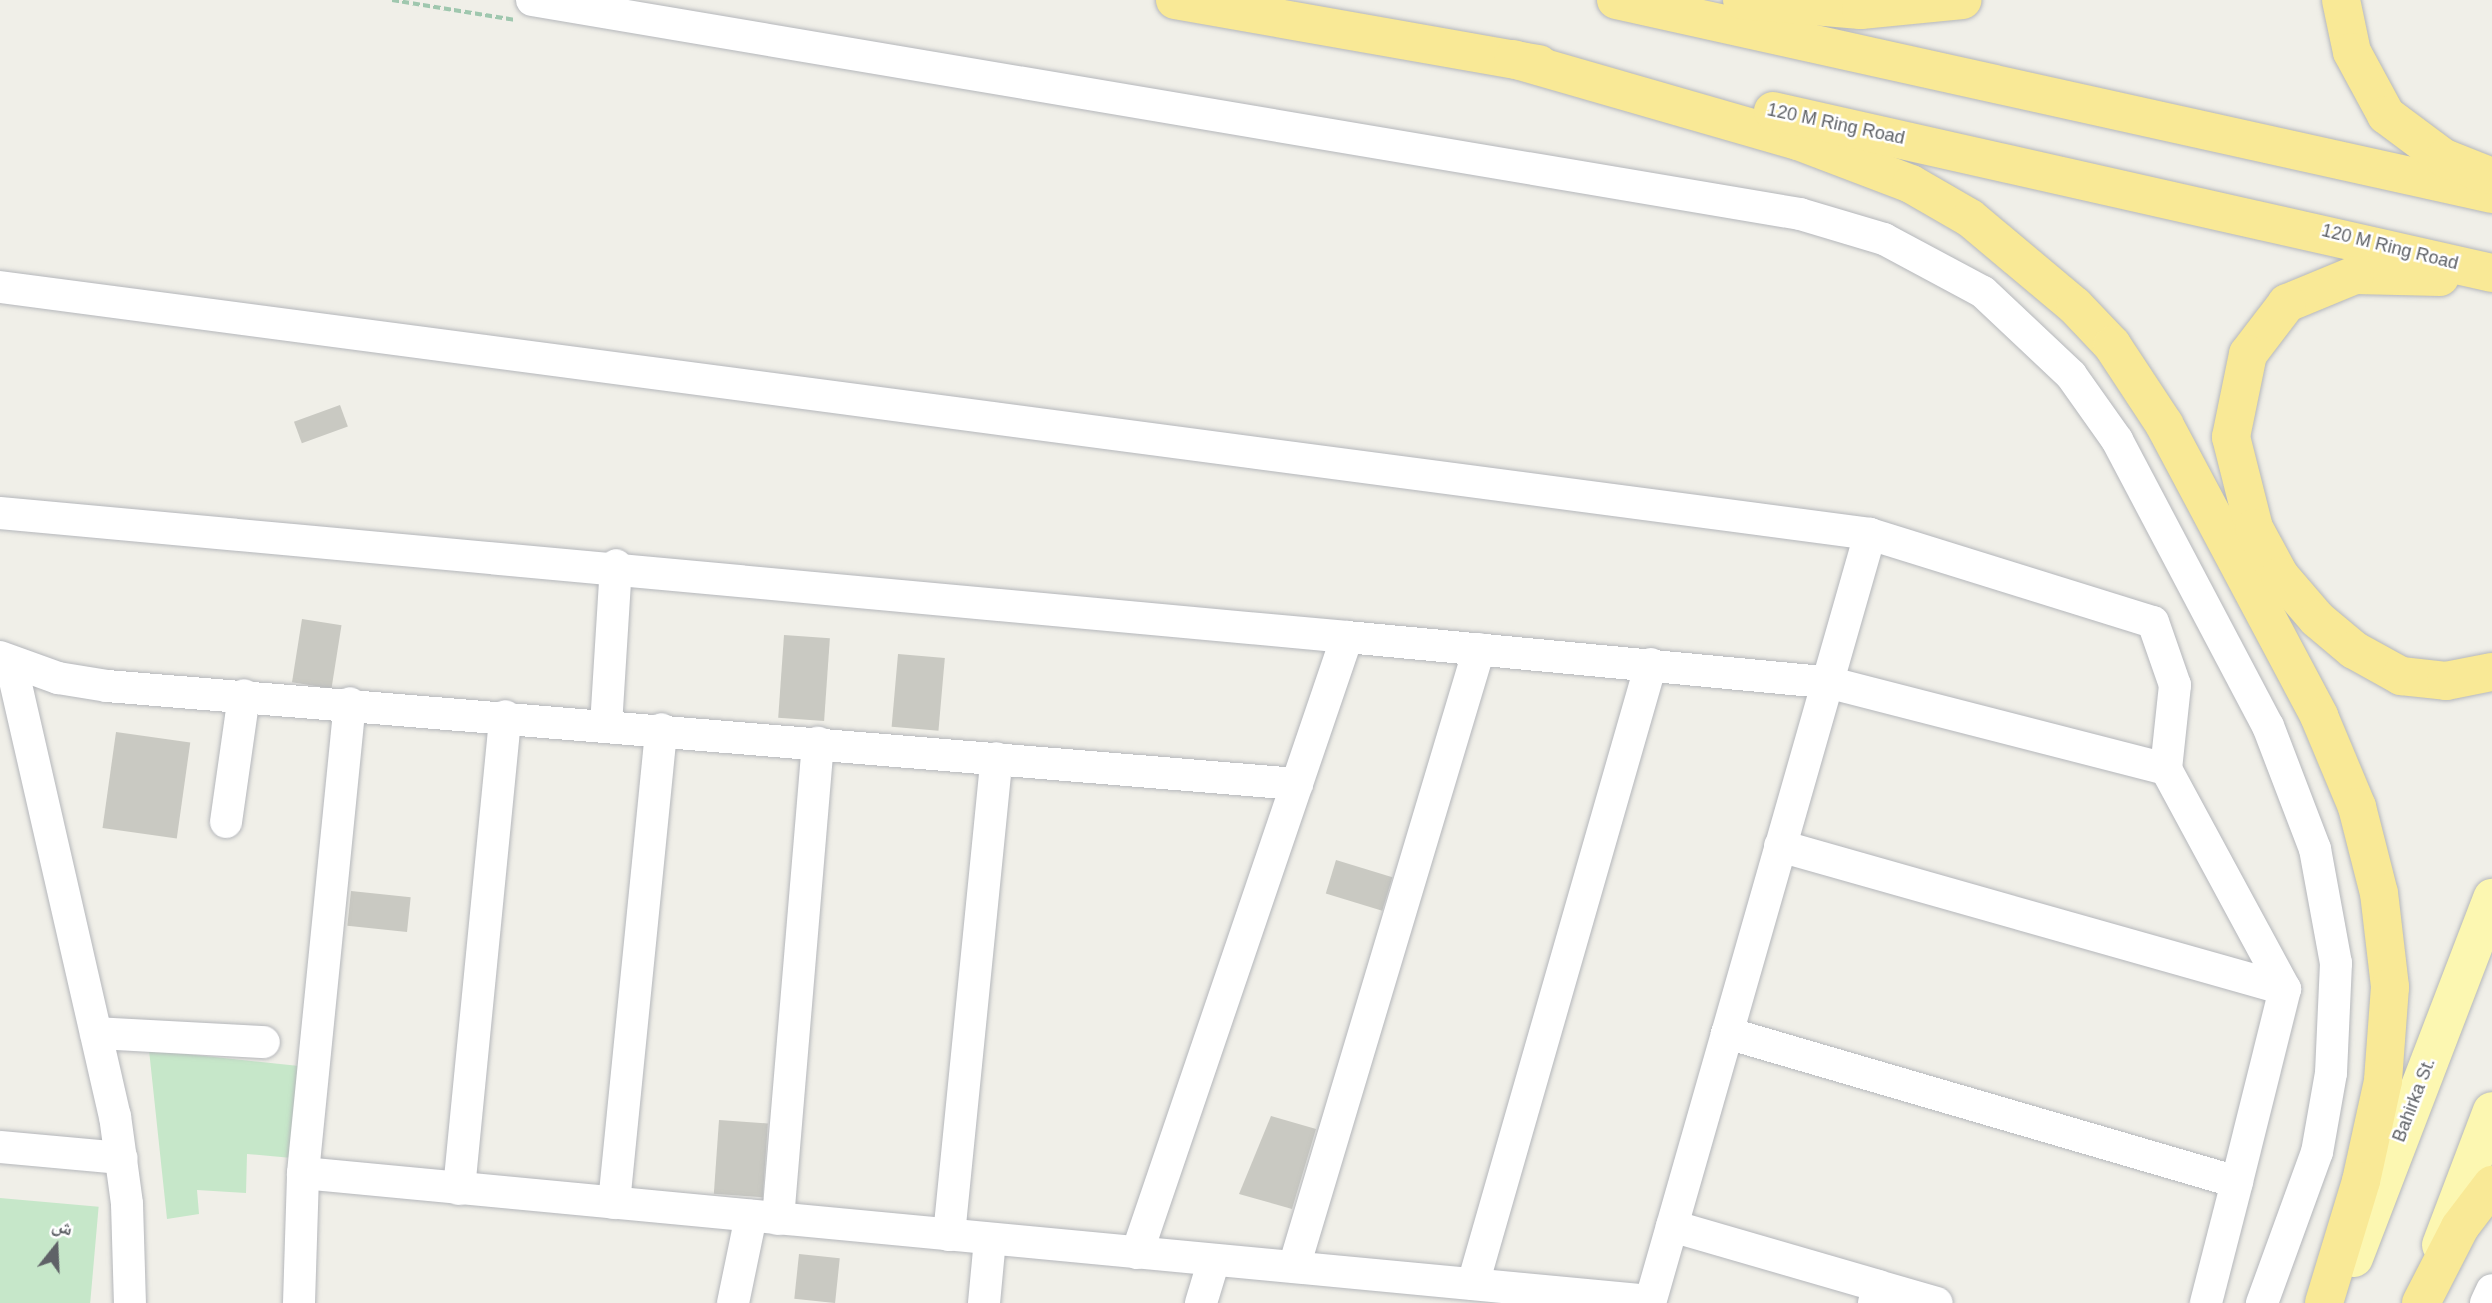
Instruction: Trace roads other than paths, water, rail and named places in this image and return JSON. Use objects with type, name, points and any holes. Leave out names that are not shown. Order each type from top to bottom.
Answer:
[{"type":"highway","name":"120 M Ring Road","points":[[1175,0],[1513,59],[1871,131],[2492,273]]},
{"type":"highway","points":[[1616,0],[2492,194]]},
{"type":"highway","points":[[1742,0],[1861,10],[1963,0]]},
{"type":"highway","points":[[2341,0],[2352,52],[2386,115],[2444,158],[2492,177]]},
{"type":"highway","points":[[1513,59],[1798,141],[1911,184],[1970,218],[2075,306],[2112,345],[2164,424],[2319,716],[2357,807],[2379,892],[2389,987],[2383,1080],[2365,1168],[2324,1303]]},
{"type":"highway","points":[[2492,282],[2382,274],[2314,287],[2287,303],[2248,354],[2231,437],[2254,528],[2280,576],[2317,619],[2354,650],[2401,676],[2446,681],[2492,672]]},
{"type":"highway","points":[[2420,1303],[2460,1227],[2492,1185]]},
{"type":"main road","name":"Bahirka St.","points":[[2336,1303],[2492,898]]},
{"type":"main road","points":[[2420,1303],[2492,1111]]},
{"type":"street","points":[[532,0],[1800,214],[1884,239],[1983,292],[2070,375],[2117,440],[2268,726],[2315,849],[2336,963],[2333,1060],[2317,1152],[2262,1303]]},
{"type":"street","points":[[0,288],[1870,534],[2153,622],[2175,685],[2166,769],[2285,989],[2206,1303]]},
{"type":"street","points":[[0,513],[616,565],[1827,682],[2166,769]]},
{"type":"street","points":[[303,1173],[1650,1302],[1870,534]]},
{"type":"street","points":[[606,725],[616,565]]},
{"type":"street","points":[[1137,1253],[1347,637]]},
{"type":"street","points":[[1294,1267],[1479,649]]},
{"type":"street","points":[[6,660],[82,683],[350,703],[1297,784]]},
{"type":"street","points":[[6,660],[96,1033],[122,1158],[130,1303]]},
{"type":"street","points":[[1473,1284],[1651,664]]},
{"type":"street","points":[[226,822],[244,695]]},
{"type":"street","points":[[299,1303],[303,1173],[350,703]]},
{"type":"street","points":[[459,1189],[505,716]]},
{"type":"street","points":[[614,1203],[661,729]]},
{"type":"street","points":[[733,1303],[764,1218],[818,743]]},
{"type":"street","points":[[949,1235],[997,758]]},
{"type":"street","points":[[1780,846],[2285,989]]},
{"type":"street","points":[[96,1033],[264,1042]]},
{"type":"street","points":[[1727,1033],[2237,1182]]},
{"type":"street","points":[[0,1147],[122,1158]]},
{"type":"street","points":[[1672,1226],[1876,1295],[1937,1303]]},
{"type":"street","points":[[984,1303],[990,1239]]},
{"type":"street","points":[[1201,1303],[1214,1260]]},
{"type":"street","points":[[2486,1303],[2492,1290]]}]
